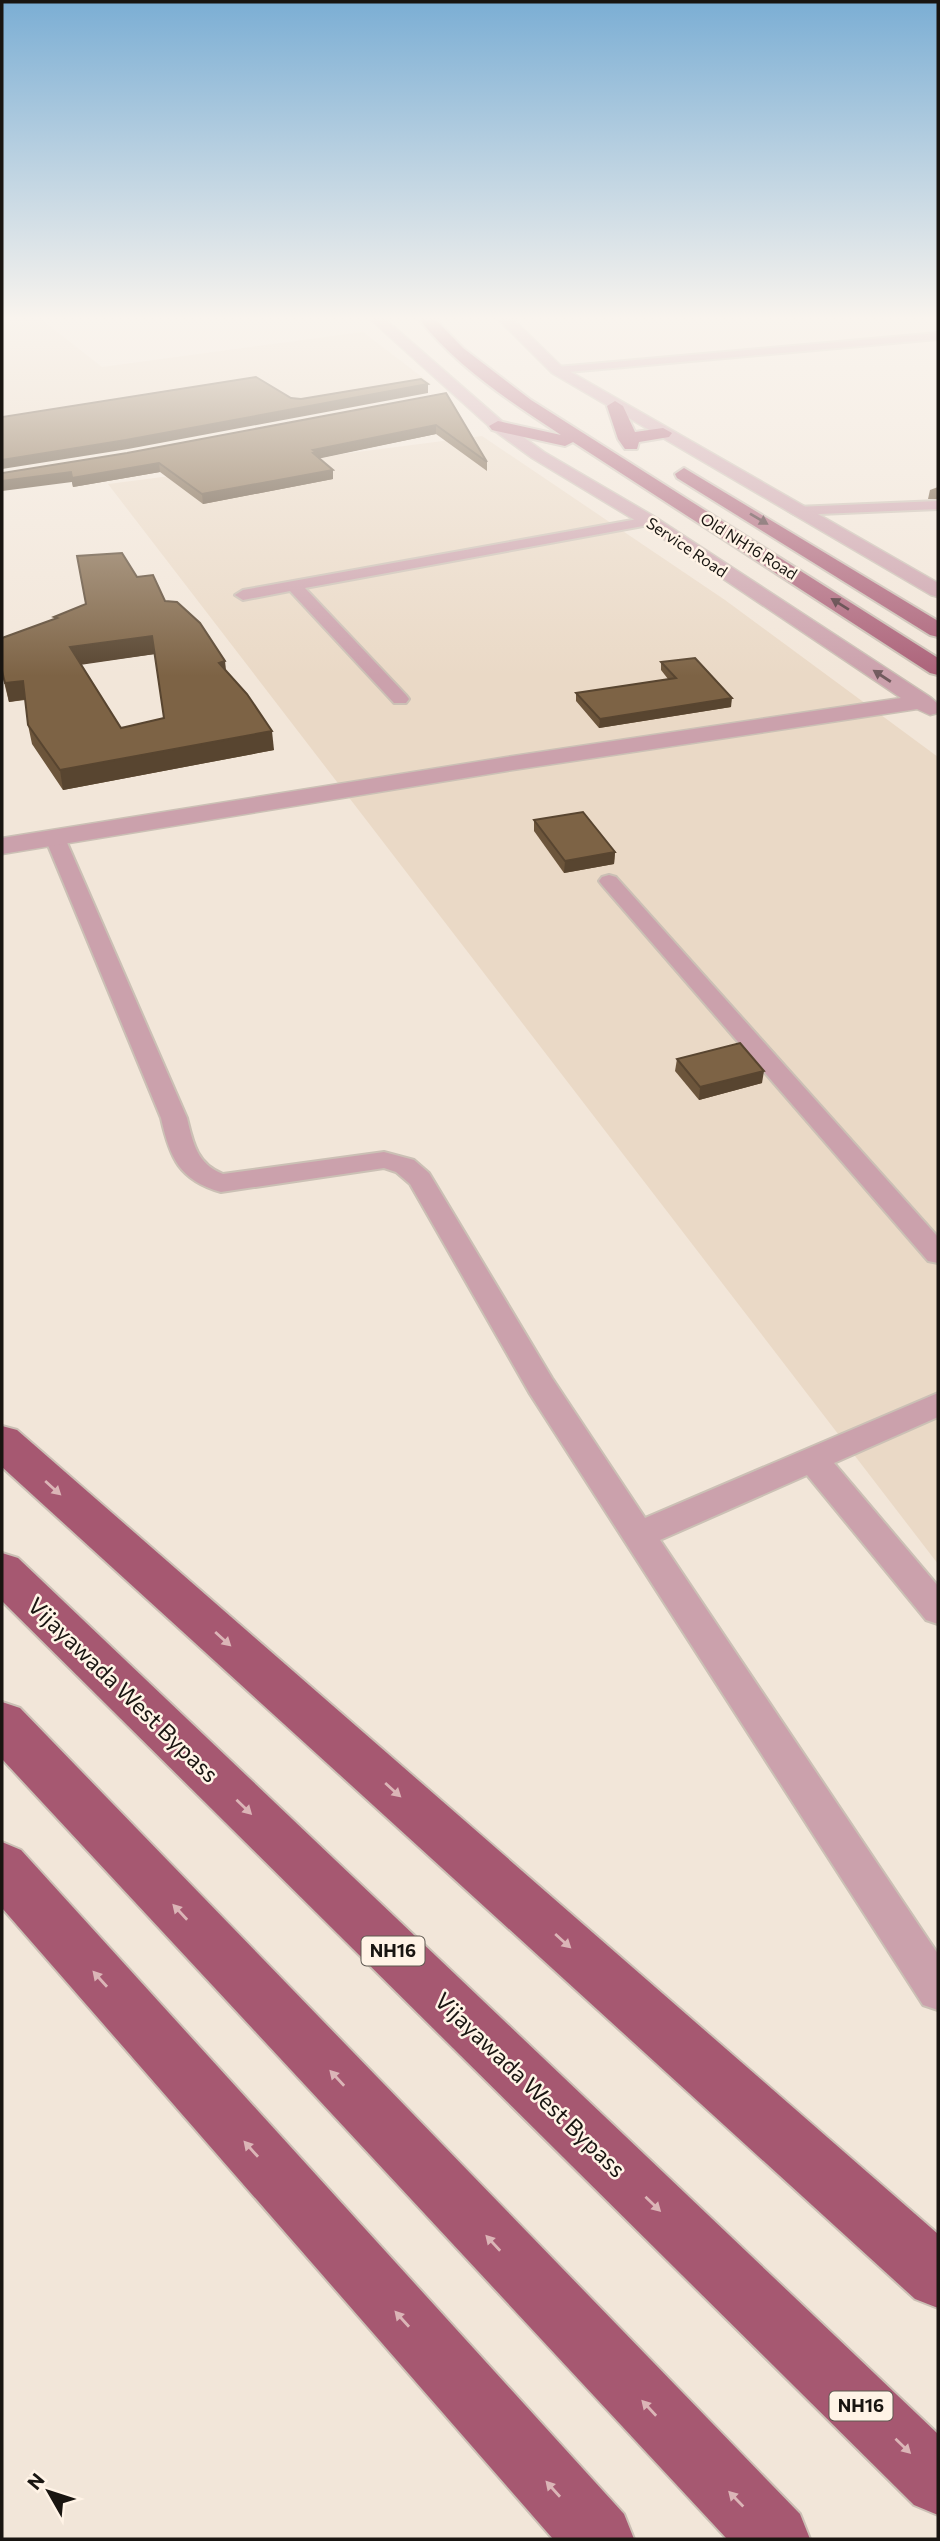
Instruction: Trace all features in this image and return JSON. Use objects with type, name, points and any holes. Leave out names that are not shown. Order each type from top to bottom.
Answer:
[{"type":"highway","points":[[2,1442],[938,2276]]},
{"type":"highway","name":"Vijayawada West Bypass","points":[[2,1572],[938,2481]]},
{"type":"highway","points":[[2,1724],[775,2539]]},
{"type":"highway","points":[[2,1868],[599,2539]]},
{"type":"main road","points":[[560,439],[604,454]]},
{"type":"main road","name":"Old NH16 Road","points":[[580,439],[938,668]]},
{"type":"main road","name":"Old NH16 Road","points":[[623,439],[938,631]]},
{"type":"main road","points":[[628,439],[629,442],[642,439]]},
{"type":"main road","points":[[538,455],[578,445]]},
{"type":"street","name":"Service Road","points":[[515,439],[649,521],[930,708]]},
{"type":"street","points":[[673,439],[796,511],[931,581],[938,591]]},
{"type":"street","points":[[796,511],[938,505]]},
{"type":"street","points":[[243,595],[649,521]]},
{"type":"street","points":[[293,586],[400,699]]},
{"type":"street","points":[[2,846],[507,764],[930,708]]},
{"type":"street","points":[[55,838],[174,1118],[183,1156],[201,1177],[221,1183],[384,1160],[405,1166],[420,1179],[541,1387],[938,1990]]},
{"type":"street","points":[[609,881],[938,1254]]},
{"type":"street","points":[[639,1535],[938,1404]]},
{"type":"street","points":[[812,1459],[938,1610]]},
{"type":"shaded area","points":[[2,439],[119,439],[2,459]]},
{"type":"shaded area","points":[[462,439],[486,439],[725,600],[938,757],[938,1564],[108,484]]},
{"type":"building","points":[[2,439],[134,439],[126,440],[2,460]]},
{"type":"building","points":[[204,439],[369,439],[313,450],[316,452],[313,453],[333,470],[202,494],[159,463],[72,478],[71,472],[2,481],[2,473]]},
{"type":"building","points":[[455,439],[473,439],[487,462]]},
{"type":"building","points":[[122,553],[137,577],[153,575],[165,601],[177,602],[200,623],[225,661],[219,663],[247,694],[272,731],[60,770],[28,725],[23,681],[5,683],[2,671],[2,638],[86,604],[77,556]],"holes":[[[152,636],[164,718],[121,728],[70,647]]]},
{"type":"building","points":[[695,658],[732,698],[600,719],[576,693],[676,678],[661,662]]},
{"type":"building","points":[[583,812],[615,852],[565,861],[534,820]]},
{"type":"building","points":[[740,1043],[764,1071],[700,1087],[677,1059]]}]
